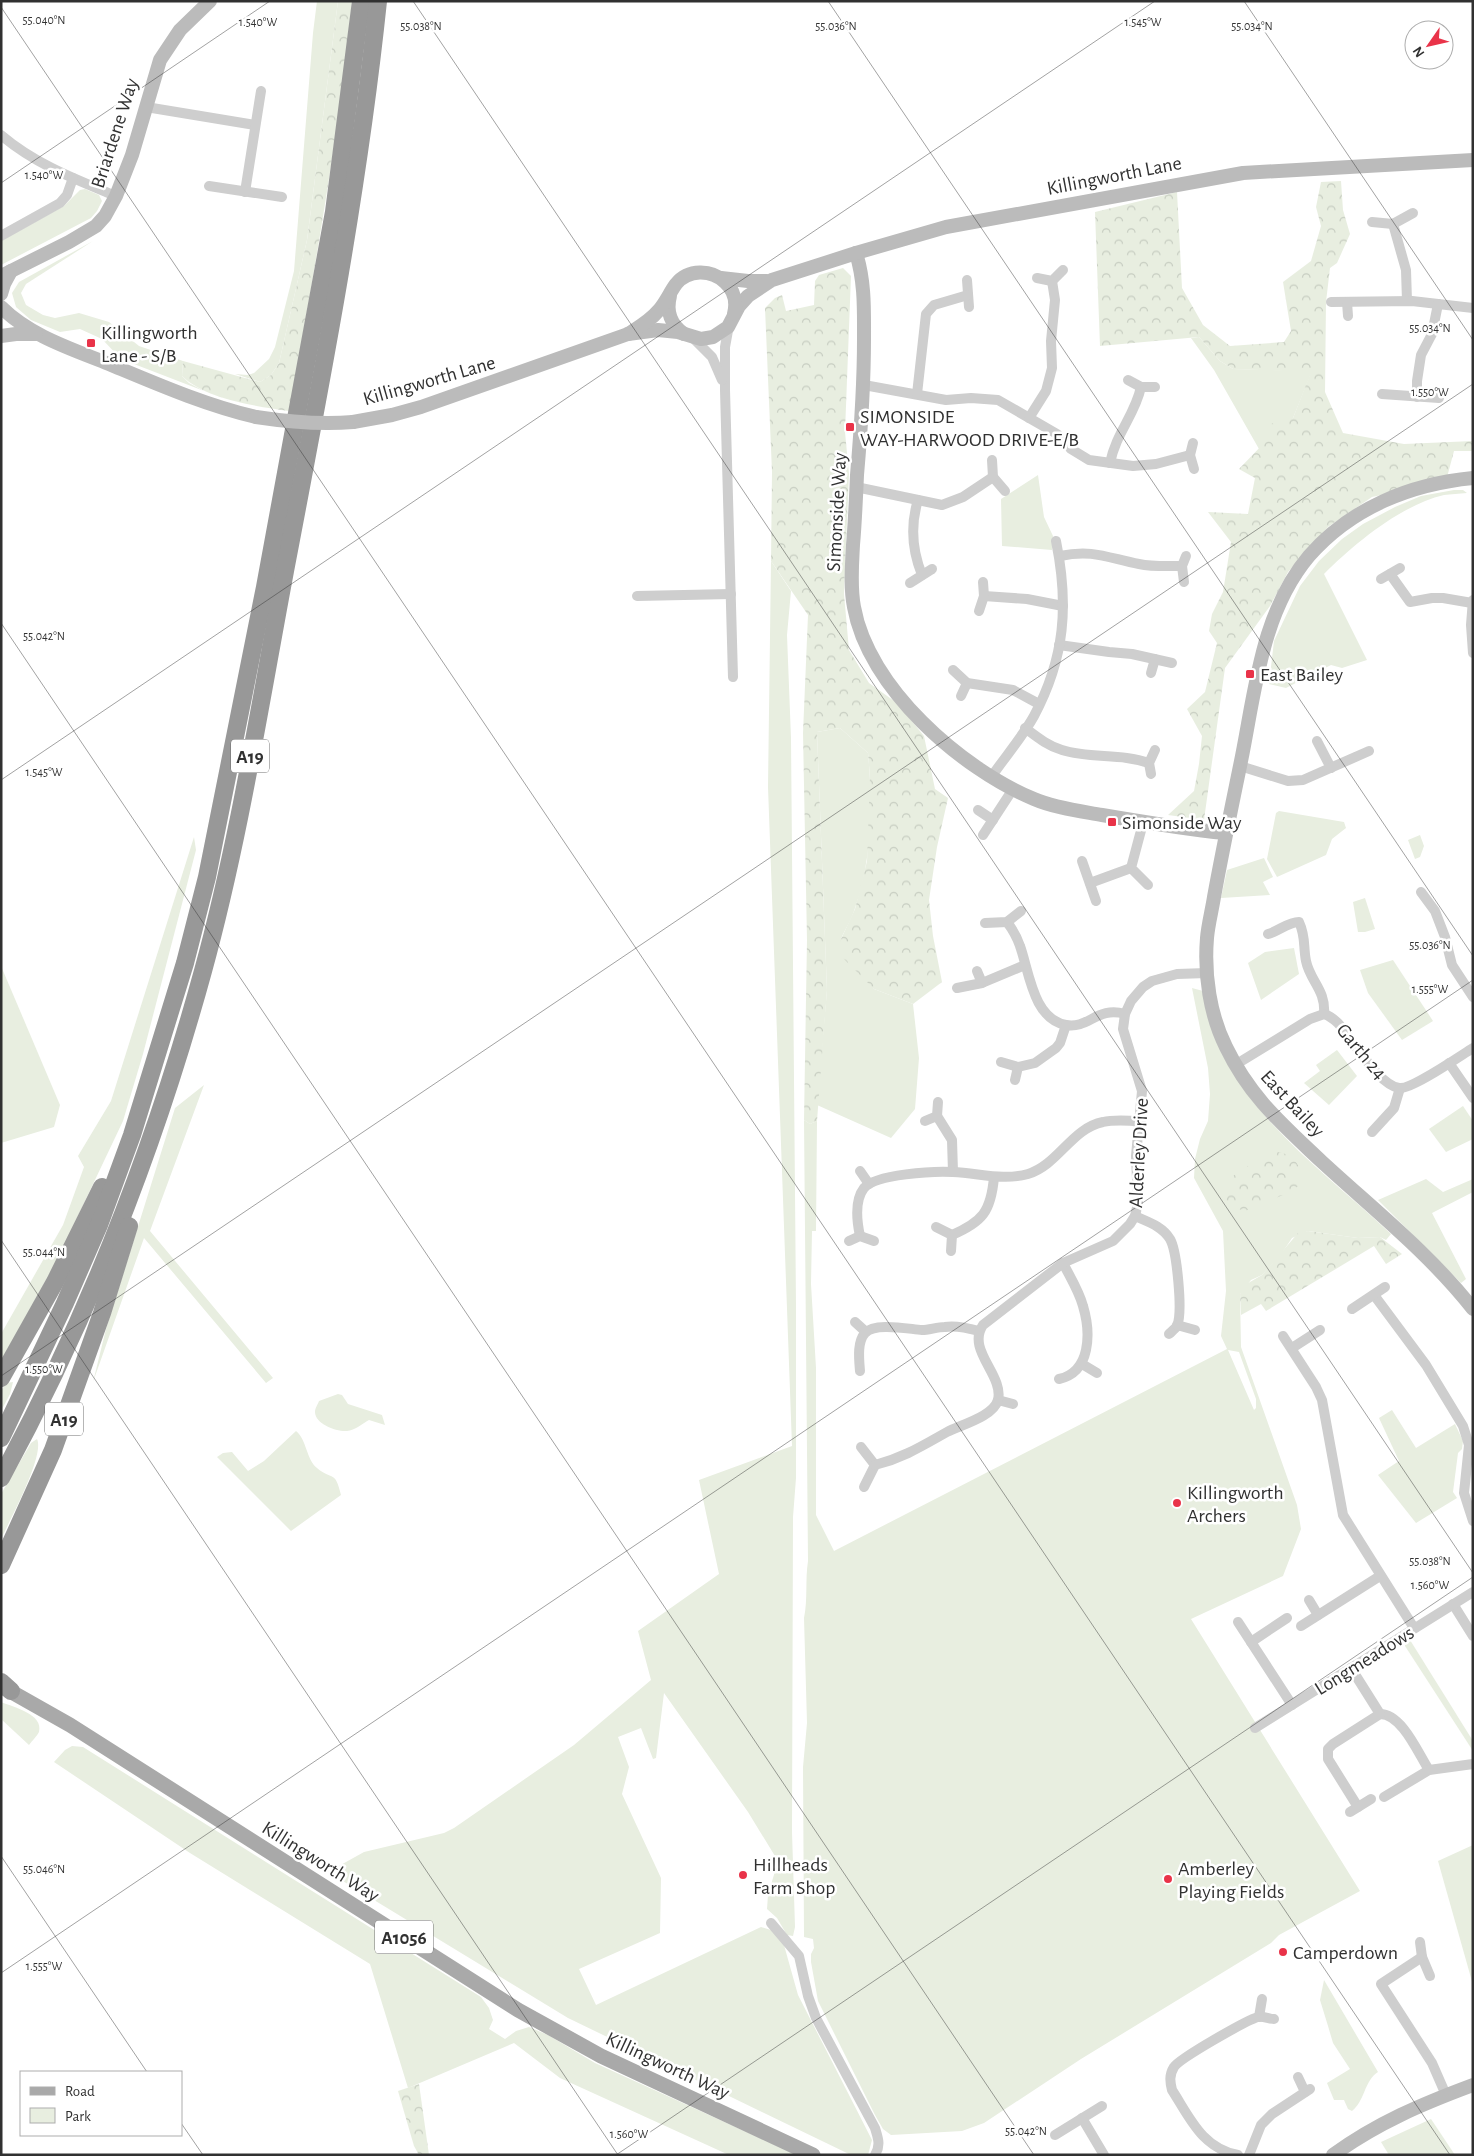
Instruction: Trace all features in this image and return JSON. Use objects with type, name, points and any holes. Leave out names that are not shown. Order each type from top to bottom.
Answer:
[{"type":"highway","name":"A19","points":[[1,1438],[66,1304],[132,1135],[185,962],[207,877],[265,587],[334,212],[361,1]]},
{"type":"highway","name":"A19","points":[[1,1478],[67,1345],[117,1230],[150,1144],[203,971],[225,885],[350,220],[369,84],[378,1]]},
{"type":"highway","name":"A19","points":[[1,1378],[55,1282],[114,1162],[132,1135]]},
{"type":"highway","name":"A19","points":[[1,1565],[53,1450],[102,1313],[140,1192],[150,1144]]},
{"type":"main road","name":"Killingworth Way","points":[[4,1687],[70,1725],[518,2010],[601,2056],[813,2155]]},
{"type":"street","name":"Briardene Way","points":[[6,274],[69,242],[96,226],[105,216],[116,196],[132,155],[156,71],[165,51],[180,30],[207,2]]},
{"type":"street","points":[[245,192],[261,91]]},
{"type":"street","points":[[146,107],[255,125]]},
{"type":"street","points":[[1,135],[30,157],[116,196]]},
{"type":"street","name":"Killingworth Lane","points":[[772,280],[856,253],[946,228],[1131,195],[1209,178],[1262,172],[1473,160]]},
{"type":"street","points":[[1,236],[60,203],[66,195],[73,178]]},
{"type":"street","points":[[209,186],[282,198]]},
{"type":"street","points":[[1372,222],[1394,224],[1413,213]]},
{"type":"street","points":[[1394,224],[1406,270],[1407,301]]},
{"type":"street","name":"Simonside Way","points":[[856,253],[864,292],[864,385],[852,565],[853,605],[859,630],[867,650],[894,690],[918,718],[944,742],[1013,789],[1035,800],[1059,807],[1143,823],[1225,833]]},
{"type":"street","points":[[1052,281],[1063,270]]},
{"type":"street","points":[[628,334],[652,317],[679,281],[691,274],[704,272],[721,278],[748,281],[772,280]]},
{"type":"street","points":[[1,294],[6,274]]},
{"type":"street","points":[[721,278],[732,290],[734,296],[732,319],[725,346],[733,677]]},
{"type":"street","points":[[1038,278],[1052,281]]},
{"type":"street","points":[[628,334],[658,330],[701,339],[713,337],[724,331],[748,296],[772,280]]},
{"type":"street","points":[[967,280],[969,307]]},
{"type":"street","points":[[1029,418],[1046,390],[1052,368],[1051,341],[1055,300],[1052,281]]},
{"type":"street","points":[[916,394],[926,314],[934,305],[968,294]]},
{"type":"street","points":[[670,295],[668,305],[671,318],[678,329],[689,336],[712,357],[718,367],[725,390]]},
{"type":"street","points":[[1331,302],[1407,301],[1473,308]]},
{"type":"street","points":[[1347,302],[1348,316]]},
{"type":"street","points":[[1417,397],[1417,381],[1421,355],[1432,334],[1438,304]]},
{"type":"street","points":[[1,331],[5,320],[2,308]]},
{"type":"street","points":[[2,308],[40,335]]},
{"type":"street","points":[[1,336],[16,334],[40,335]]},
{"type":"street","name":"Killingworth Lane","points":[[40,335],[168,389],[216,406],[256,417],[328,424],[354,422],[421,407],[628,334]]},
{"type":"street","points":[[1128,380],[1141,387],[1155,387]]},
{"type":"street","points":[[864,385],[946,400],[971,398],[998,400],[1057,434],[1071,448],[1089,460],[1133,466],[1156,464],[1190,455]]},
{"type":"street","points":[[1110,463],[1114,445],[1138,400],[1141,387]]},
{"type":"street","points":[[1382,394],[1439,398]]},
{"type":"street","points":[[1193,443],[1190,455],[1194,469]]},
{"type":"street","points":[[992,460],[993,477],[1005,491]]},
{"type":"street","points":[[856,487],[942,505],[953,502],[993,477]]},
{"type":"street","name":"East Bailey","points":[[1473,478],[1418,488],[1383,500],[1354,517],[1329,535],[1308,558],[1286,590],[1269,628],[1225,833],[1207,937],[1207,973],[1215,1019],[1235,1065],[1252,1091],[1266,1109],[1433,1263],[1473,1309]]},
{"type":"street","points":[[918,500],[913,532],[914,555],[922,575]]},
{"type":"street","points":[[992,776],[1025,728],[1039,704],[1055,668],[1063,606],[1063,570],[1056,541]]},
{"type":"street","points":[[1060,556],[1074,553],[1096,553],[1141,564],[1182,566]]},
{"type":"street","points":[[1184,582],[1182,566],[1186,556]]},
{"type":"street","points":[[1400,568],[1385,576],[1410,602],[1443,598],[1472,604]]},
{"type":"street","points":[[910,583],[932,569]]},
{"type":"street","points":[[979,611],[984,596],[983,582]]},
{"type":"street","points":[[637,596],[731,594]]},
{"type":"street","points":[[984,596],[1027,599],[1063,606]]},
{"type":"street","points":[[1473,600],[1473,653]]},
{"type":"street","points":[[1059,645],[1132,654],[1172,663]]},
{"type":"street","points":[[1151,674],[1155,659]]},
{"type":"street","points":[[953,670],[967,683],[1013,690],[1039,704]]},
{"type":"street","points":[[961,696],[967,683]]},
{"type":"street","points":[[1025,728],[1045,743],[1062,750],[1087,755],[1134,758],[1149,762]]},
{"type":"street","points":[[1317,741],[1331,768]]},
{"type":"street","points":[[1151,774],[1149,762],[1154,750]]},
{"type":"street","points":[[1240,766],[1288,781],[1303,780],[1369,751]]},
{"type":"street","points":[[983,836],[1013,789]]},
{"type":"street","points":[[978,810],[993,820]]},
{"type":"street","points":[[1131,868],[1143,823]]},
{"type":"street","points":[[1082,861],[1096,901]]},
{"type":"street","points":[[1090,883],[1131,868]]},
{"type":"street","points":[[1131,868],[1148,885]]},
{"type":"street","points":[[1421,892],[1435,911],[1445,937],[1452,965],[1473,997]]},
{"type":"street","points":[[985,923],[1007,922],[1021,911]]},
{"type":"street","points":[[1007,922],[1020,946],[1038,1001],[1050,1017],[1066,1025],[1079,1025],[1112,1010],[1125,1014],[1131,1001],[1143,987],[1152,981],[1177,974],[1207,973]]},
{"type":"street","name":"Garth 24","points":[[1268,934],[1277,932],[1292,922],[1299,922],[1305,933],[1306,962],[1321,991],[1325,1004],[1324,1014]]},
{"type":"street","points":[[956,988],[982,983],[1025,965]]},
{"type":"street","points":[[978,971],[982,983]]},
{"type":"street","name":"Alderley Drive","points":[[979,1331],[994,1315],[1009,1306],[1063,1263],[1113,1242],[1126,1230],[1135,1216],[1138,1203],[1136,1156],[1141,1122],[1142,1091],[1123,1029],[1125,1014]]},
{"type":"street","name":"Garth 24","points":[[1235,1065],[1310,1019],[1324,1014],[1334,1018],[1370,1065],[1390,1084],[1400,1088],[1413,1084],[1473,1048]]},
{"type":"street","points":[[1001,1062],[1018,1067],[1035,1063],[1050,1054],[1060,1043],[1066,1025]]},
{"type":"street","points":[[1449,1063],[1473,1098]]},
{"type":"street","points":[[1015,1080],[1018,1067]]},
{"type":"street","name":"Garth 24","points":[[1372,1132],[1394,1108],[1400,1088]]},
{"type":"street","points":[[938,1102],[937,1116],[952,1140],[953,1172]]},
{"type":"street","points":[[925,1121],[937,1116]]},
{"type":"street","points":[[860,1236],[858,1209],[864,1188],[869,1184],[884,1179],[917,1174],[953,1172],[994,1177],[1029,1174],[1059,1156],[1084,1132],[1101,1122],[1120,1120],[1141,1122]]},
{"type":"street","points":[[860,1171],[869,1184]]},
{"type":"street","points":[[936,1227],[952,1235],[973,1226],[982,1218],[989,1203],[994,1177]]},
{"type":"street","points":[[1135,1216],[1154,1224],[1164,1232],[1175,1248],[1178,1262],[1177,1325],[1169,1334]]},
{"type":"street","points":[[951,1252],[952,1235]]},
{"type":"street","points":[[849,1241],[860,1236],[874,1241]]},
{"type":"street","points":[[1059,1379],[1067,1377],[1082,1364],[1087,1336],[1084,1307],[1063,1263]]},
{"type":"street","points":[[1352,1309],[1385,1288]]},
{"type":"street","points":[[1374,1295],[1426,1365],[1463,1426],[1468,1445],[1464,1493],[1473,1521]]},
{"type":"street","points":[[855,1322],[866,1332]]},
{"type":"street","points":[[1177,1325],[1194,1330]]},
{"type":"street","points":[[864,1488],[875,1465],[897,1459],[948,1432],[974,1421],[992,1408],[998,1400],[996,1381],[988,1367],[979,1342],[979,1331],[947,1326],[924,1330],[900,1327],[881,1328],[866,1332]]},
{"type":"street","points":[[1292,1348],[1320,1330]]},
{"type":"street","points":[[860,1371],[859,1349],[866,1332]]},
{"type":"street","points":[[1283,1336],[1316,1387],[1322,1400],[1343,1515],[1414,1628]]},
{"type":"street","points":[[1082,1364],[1097,1373]]},
{"type":"street","points":[[998,1400],[1013,1404]]},
{"type":"street","points":[[861,1447],[875,1465]]},
{"type":"street","points":[[1302,1626],[1380,1576]]},
{"type":"street","name":"Longmeadows","points":[[1255,1728],[1473,1592]]},
{"type":"street","points":[[1309,1600],[1318,1615]]},
{"type":"street","points":[[1453,1604],[1473,1636]]},
{"type":"street","points":[[1251,1642],[1288,1618]]},
{"type":"street","points":[[1238,1622],[1292,1705]]},
{"type":"street","points":[[1351,1668],[1380,1714]]},
{"type":"street","points":[[1371,1799],[1354,1810],[1328,1759],[1328,1749],[1380,1714],[1390,1715],[1399,1723],[1429,1770]]},
{"type":"street","points":[[1384,1796],[1429,1770],[1473,1764]]},
{"type":"street","points":[[772,1923],[799,1956],[808,1996],[816,2018],[875,2128],[879,2141],[879,2149],[875,2155]]},
{"type":"street","points":[[1420,1942],[1422,1957],[1430,1976]]},
{"type":"street","points":[[1422,1957],[1382,1984],[1432,2063],[1446,2095]]},
{"type":"street","points":[[1259,2017],[1262,1999]]},
{"type":"street","points":[[1238,2155],[1215,2151],[1203,2137],[1172,2090],[1170,2081],[1172,2073],[1180,2062],[1204,2046],[1259,2017],[1274,2019]]},
{"type":"street","points":[[1250,2155],[1261,2125],[1272,2114],[1307,2091],[1298,2077]]},
{"type":"street","points":[[1333,2155],[1360,2135],[1418,2106],[1473,2085]]},
{"type":"street","points":[[1055,2135],[1102,2106]]},
{"type":"street","points":[[1082,2118],[1104,2155]]},
{"type":"green space","points":[[317,1],[338,1],[307,240],[279,363],[271,375],[260,382],[235,374],[248,375],[254,373],[269,359],[275,347],[294,271]]},
{"type":"green space","points":[[338,1],[352,1],[340,104],[325,207],[289,411],[232,401],[205,391],[182,376],[183,361],[260,382],[271,375],[279,363],[307,240]]},
{"type":"green space","points":[[1341,181],[1343,210],[1350,234],[1337,263],[1330,268],[1326,302],[1325,392],[1343,433],[1404,444],[1473,441],[1473,451],[1454,451],[1446,481],[1372,497],[1328,527],[1288,572],[1270,606],[1225,668],[1204,820],[1168,815],[1194,791],[1202,736],[1187,709],[1205,692],[1217,643],[1209,631],[1212,614],[1223,592],[1231,542],[1208,512],[1248,514],[1255,478],[1239,469],[1265,442],[1259,427],[1293,418],[1311,372],[1233,369],[1220,361],[1199,337],[1100,346],[1095,212],[1177,192],[1182,288],[1203,325],[1230,346],[1284,342],[1291,331],[1283,282],[1311,261],[1321,226],[1316,207],[1321,182]]},
{"type":"green space","points":[[85,189],[99,195],[102,201],[91,218],[1,265],[1,241],[64,206],[80,190]]},
{"type":"green space","points":[[93,241],[26,284],[21,293],[26,305],[43,315],[55,318],[79,313],[109,322],[139,346],[183,361],[182,376],[189,383],[204,391],[121,359],[102,339],[80,329],[60,332],[31,320],[16,307],[12,293],[19,282]]},
{"type":"green space","points":[[843,268],[851,276],[845,432],[849,474],[844,594],[849,650],[869,683],[897,703],[924,736],[935,789],[948,798],[937,847],[929,900],[933,936],[942,982],[913,1004],[874,989],[840,955],[841,939],[855,909],[867,861],[870,777],[868,753],[840,728],[817,732],[827,990],[817,1121],[810,1124],[804,1120],[807,940],[803,733],[808,615],[771,561],[772,472],[765,308],[775,298],[782,295],[786,311],[814,305],[815,281],[819,275]]},
{"type":"green space","points":[[1199,337],[1220,361],[1233,369],[1312,371],[1293,418],[1259,449],[1214,370],[1191,338]]},
{"type":"green space","points":[[1038,475],[1044,517],[1053,536],[1052,550],[1002,546],[1001,499]]},
{"type":"green space","points":[[1463,490],[1467,493],[1444,495],[1428,500],[1395,516],[1349,550],[1324,574],[1367,660],[1342,668],[1331,665],[1286,688],[1269,684],[1274,641],[1300,586],[1319,561],[1342,539],[1363,524],[1395,507],[1421,496]]},
{"type":"green space","points":[[771,561],[791,591],[787,635],[791,738],[796,1306],[792,1832],[795,1927],[793,1936],[787,1935],[777,1918],[767,1909],[768,1895],[778,1861],[748,1812],[664,1693],[656,1758],[653,1759],[641,1728],[618,1737],[629,1767],[622,1794],[661,1878],[660,1933],[579,1969],[596,2005],[761,1927],[774,1931],[784,1945],[798,1995],[872,2140],[868,2155],[851,2155],[568,2018],[328,1872],[364,1852],[444,1833],[454,1828],[574,1745],[651,1680],[638,1631],[719,1574],[699,1480],[792,1446],[768,787]]},
{"type":"green space","points":[[840,728],[868,753],[871,812],[868,851],[861,890],[854,912],[841,939],[874,989],[913,1004],[919,1058],[915,1109],[891,1138],[817,1105],[827,990],[817,732]]},
{"type":"green space","points":[[1279,811],[1344,822],[1346,828],[1332,839],[1326,855],[1277,877],[1267,859],[1276,813]]},
{"type":"green space","points":[[1420,835],[1424,846],[1420,857],[1415,859],[1408,840]]},
{"type":"green space","points":[[194,837],[196,850],[143,1054],[123,1121],[56,1262],[1,1361],[1,1334],[63,1225],[84,1167],[78,1156],[111,1101]]},
{"type":"green space","points":[[1264,858],[1273,877],[1263,882],[1270,895],[1221,898],[1227,870]]},
{"type":"green space","points":[[1365,898],[1375,929],[1358,932],[1353,902]]},
{"type":"green space","points":[[1294,948],[1299,974],[1261,1000],[1248,963],[1265,952]]},
{"type":"green space","points":[[1393,960],[1433,1021],[1402,1040],[1368,993],[1360,970]]},
{"type":"green space","points":[[1,966],[60,1105],[54,1127],[1,1143]]},
{"type":"green space","name":"Amberley Playing Fields","points":[[1192,988],[1203,991],[1217,1043],[1232,1072],[1251,1098],[1294,1147],[1391,1234],[1386,1240],[1380,1237],[1358,1238],[1308,1231],[1292,1238],[1282,1253],[1262,1275],[1251,1280],[1240,1294],[1241,1347],[1297,1505],[1301,1529],[1283,1576],[1191,1619],[1360,1891],[1279,1935],[1271,1943],[1081,2059],[984,2123],[962,2131],[891,2135],[883,2129],[875,2115],[818,2001],[811,1962],[811,1954],[814,1948],[813,1939],[804,1937],[803,1767],[807,1723],[804,1618],[808,1561],[804,1120],[810,1124],[817,1121],[816,1231],[812,1231],[811,1284],[816,1368],[816,1515],[834,1551],[1227,1349],[1221,1336],[1226,1291],[1223,1231],[1194,1178],[1195,1159],[1200,1139],[1208,1121],[1210,1094],[1208,1068]],"holes":[[[1228,1350],[1239,1352],[1256,1399],[1256,1408],[1254,1410]]]},
{"type":"green space","points":[[1337,1050],[1357,1076],[1329,1105],[1304,1083],[1320,1071],[1316,1065]]},
{"type":"green space","points":[[204,1085],[150,1231],[273,1378],[266,1383],[144,1238],[93,1382],[106,1329],[175,1108]]},
{"type":"green space","points":[[1463,1106],[1473,1121],[1473,1139],[1446,1152],[1429,1129]]},
{"type":"green space","points":[[1270,1151],[1285,1154],[1294,1160],[1299,1169],[1301,1184],[1290,1192],[1245,1211],[1232,1207],[1225,1201],[1223,1192],[1227,1180]]},
{"type":"green space","points":[[1426,1179],[1443,1192],[1473,1179],[1473,1192],[1432,1213],[1466,1279],[1461,1283],[1378,1200]]},
{"type":"green space","points":[[1308,1231],[1358,1238],[1380,1237],[1402,1254],[1386,1264],[1374,1246],[1266,1311],[1261,1304],[1241,1315],[1240,1294],[1243,1286],[1262,1275],[1298,1233]]},
{"type":"green space","points":[[13,1382],[10,1394],[1,1411],[1,1391],[6,1383]]},
{"type":"green space","points":[[338,1394],[342,1395],[348,1404],[382,1415],[385,1425],[369,1420],[358,1427],[343,1431],[332,1429],[322,1424],[315,1412],[319,1401]]},
{"type":"green space","points":[[1392,1410],[1416,1448],[1455,1424],[1463,1441],[1462,1449],[1458,1453],[1453,1492],[1457,1498],[1416,1523],[1378,1475],[1399,1461],[1379,1418]]},
{"type":"green space","points":[[296,1431],[300,1435],[313,1464],[322,1472],[335,1478],[341,1495],[291,1531],[217,1457],[223,1453],[232,1452],[248,1471],[264,1461]]},
{"type":"green space","points":[[37,1439],[36,1459],[31,1473],[1,1539],[1,1494],[31,1443]]},
{"type":"green space","points":[[1410,1640],[1473,1741],[1473,1751],[1405,1646],[1405,1643]]},
{"type":"green space","points":[[1,1702],[26,1712],[37,1720],[39,1732],[29,1745],[1,1719]]},
{"type":"green space","points":[[72,1746],[83,1747],[481,1997],[489,2008],[493,2020],[489,2029],[505,2039],[516,2031],[529,2027],[548,2035],[595,2063],[797,2155],[729,2155],[560,2078],[514,2043],[408,2088],[370,1964],[190,1853],[54,1762],[65,1750]]},
{"type":"green space","points":[[1473,1845],[1473,1985],[1438,1861]]},
{"type":"green space","points":[[1324,1980],[1378,2072],[1370,2080],[1360,2102],[1352,2111],[1348,2109],[1344,2100],[1334,2100],[1327,2083],[1350,2069],[1333,2043],[1320,2000]]},
{"type":"green space","points":[[419,2084],[429,2155],[419,2155],[414,2146],[398,2091]]},
{"type":"green space","points":[[1431,2119],[1455,2155],[1389,2155],[1381,2142]]},
{"type":"place","name":"Killingworth Lane - S/B","points":[[91,343]]},
{"type":"place","name":"SIMONSIDE WAY-HARWOOD DRIVE-E/B","points":[[850,427]]},
{"type":"place","name":"East Bailey","points":[[1250,674]]},
{"type":"place","name":"Simonside Way","points":[[1112,822]]},
{"type":"place","name":"Killingworth Archers","points":[[1177,1503]]},
{"type":"place","name":"Hillheads Farm Shop","points":[[743,1875]]},
{"type":"place","name":"Amberley Playing Fields","points":[[1168,1879]]},
{"type":"place","name":"Camperdown","points":[[1283,1952]]}]
